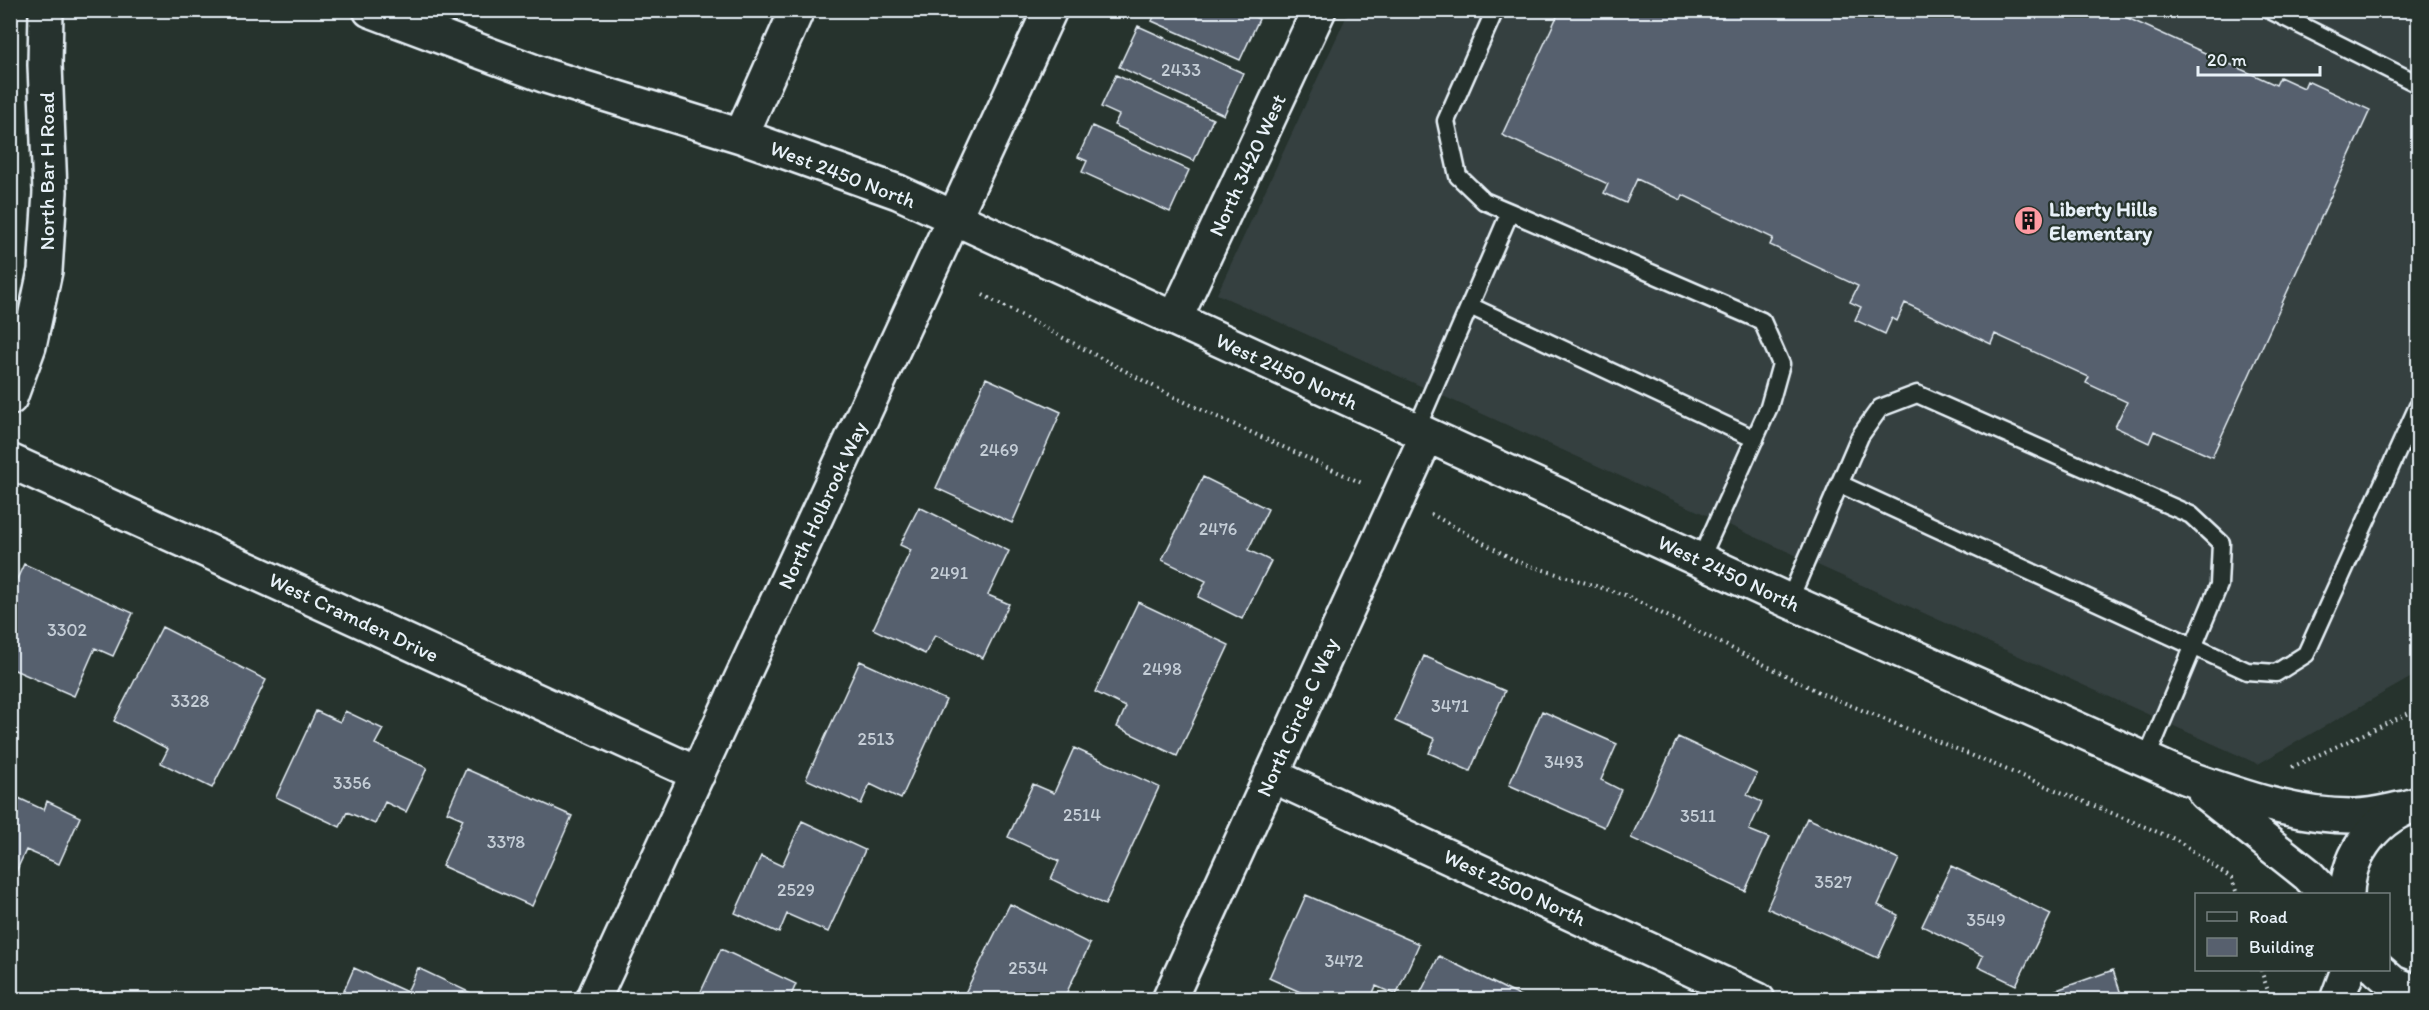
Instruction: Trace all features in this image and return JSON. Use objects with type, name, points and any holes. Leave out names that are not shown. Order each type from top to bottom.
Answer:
[{"type":"street","name":"North Bar H Road","points":[[10,398],[29,346],[45,271],[50,192],[45,65],[46,10]]},
{"type":"street","name":"West 2450 North","points":[[370,10],[546,76],[741,136],[887,188],[1789,601],[2185,777],[2239,796],[2296,810],[2356,816],[2412,806]]},
{"type":"street","points":[[741,136],[797,10]]},
{"type":"street","name":"North Holbrook Way","points":[[592,999],[1050,10]]},
{"type":"street","name":"North 3420 West","points":[[1175,319],[1318,10]]},
{"type":"street","name":"North Circle C Way","points":[[1169,999],[1271,775],[1421,432]]},
{"type":"street","name":"West Cramden Drive","points":[[10,461],[698,774]]},
{"type":"street","name":"West 2500 North","points":[[1271,775],[1758,999]]},
{"type":"street","name":"West 2450 North","points":[[2185,777],[2307,873],[2325,893]]},
{"type":"street","points":[[2347,893],[2352,865],[2364,842],[2382,822],[2412,806]]},
{"type":"street","points":[[2337,999],[2347,971]]},
{"type":"street","points":[[2380,971],[2393,982],[2418,993]]},
{"type":"lane","points":[[1495,10],[1446,121],[1458,176],[1484,201],[1762,321],[1781,364],[1769,407],[1700,560]]},
{"type":"lane","points":[[2270,10],[2418,84]]},
{"type":"lane","points":[[1421,432],[1470,306],[1510,212]]},
{"type":"lane","points":[[1470,306],[1755,439]]},
{"type":"lane","points":[[1789,601],[1860,436],[1880,408],[1917,393],[2191,515],[2221,543],[2219,585],[2146,760]]},
{"type":"lane","points":[[1840,484],[2247,671],[2276,673],[2306,654],[2418,406]]},
{"type":"path","points":[[983,295],[1172,396],[1349,478]]},
{"type":"path","points":[[1433,515],[1518,562],[1625,595],[1823,694],[2177,840],[2232,879],[2237,893]]},
{"type":"path","points":[[2292,767],[2418,709]]},
{"type":"path","points":[[2262,971],[2271,999]]},
{"type":"shaded area","points":[[1349,11],[2418,11],[2417,674],[2258,764],[1217,294]]},
{"type":"building","points":[[1157,10],[1241,10],[1259,19],[1240,60],[1152,21]]},
{"type":"building","name":"Liberty Hills Elementary","points":[[1560,10],[2110,10],[2276,85],[2280,77],[2304,88],[2307,81],[2370,110],[2212,457],[2154,431],[2149,443],[2115,427],[2127,402],[2086,383],[2089,377],[1995,334],[1991,344],[1905,303],[1897,321],[1892,318],[1885,334],[1855,320],[1861,307],[1850,302],[1858,286],[1770,245],[1773,238],[1683,195],[1681,200],[1637,179],[1626,203],[1604,193],[1608,184],[1502,135]]},
{"type":"building","points":[[1138,26],[1243,73],[1224,115],[1119,67]]},
{"type":"building","points":[[1116,75],[1213,119],[1194,161],[1114,125],[1119,115],[1101,107]]},
{"type":"building","points":[[1092,126],[1189,170],[1170,212],[1082,172],[1087,161],[1078,157]]},
{"type":"building","points":[[986,378],[1061,412],[1012,523],[936,488]]},
{"type":"building","points":[[1203,477],[1268,509],[1248,550],[1271,561],[1242,619],[1198,597],[1206,581],[1162,560]]},
{"type":"building","points":[[919,507],[1009,551],[988,595],[1009,604],[983,658],[935,635],[925,654],[873,629],[911,550],[900,545]]},
{"type":"building","points":[[24,564],[133,613],[113,656],[95,648],[74,696],[10,668],[10,594]]},
{"type":"building","points":[[1138,602],[1229,645],[1177,756],[1117,727],[1126,707],[1095,692]]},
{"type":"building","points":[[162,627],[266,680],[212,788],[161,763],[168,749],[114,721]]},
{"type":"building","points":[[1424,656],[1505,691],[1470,771],[1429,753],[1435,739],[1395,721]]},
{"type":"building","points":[[860,661],[946,700],[901,799],[870,784],[861,804],[806,779]]},
{"type":"building","points":[[316,711],[340,722],[345,711],[383,729],[375,744],[427,768],[406,812],[385,802],[375,824],[347,812],[340,827],[276,797]]},
{"type":"building","points":[[1542,711],[1617,744],[1601,780],[1621,790],[1604,827],[1509,785]]},
{"type":"building","points":[[1678,737],[1757,774],[1747,795],[1762,802],[1749,830],[1769,838],[1745,891],[1631,838]]},
{"type":"building","points":[[1074,748],[1159,787],[1105,905],[1051,879],[1059,861],[1008,837],[1033,784],[1054,793]]},
{"type":"building","points":[[466,769],[572,816],[532,906],[442,866],[463,819],[447,812]]},
{"type":"building","points":[[10,794],[44,810],[47,801],[80,817],[59,864],[26,850],[10,885]]},
{"type":"building","points":[[1807,818],[1899,859],[1878,905],[1898,915],[1878,958],[1767,908]]},
{"type":"building","points":[[802,821],[865,850],[828,932],[787,914],[779,933],[735,913],[761,856],[782,866]]},
{"type":"building","points":[[1951,866],[2051,914],[2016,985],[1978,967],[1983,956],[1922,926]]},
{"type":"building","points":[[1306,895],[1419,944],[1396,995],[1376,986],[1370,1000],[1318,1000],[1269,978]]},
{"type":"building","points":[[1010,904],[1090,944],[1063,1000],[977,1000],[965,993]]},
{"type":"building","points":[[721,949],[796,984],[789,1000],[697,1000]]},
{"type":"building","points":[[1439,956],[1528,1000],[1417,1000]]},
{"type":"building","points":[[354,968],[407,992],[418,968],[471,993],[468,1000],[340,1000]]},
{"type":"building","points":[[2113,970],[2123,1000],[2050,1000],[2048,993]]},
{"type":"place","name":"Liberty Hills Elementary","points":[[2028,220]]}]
